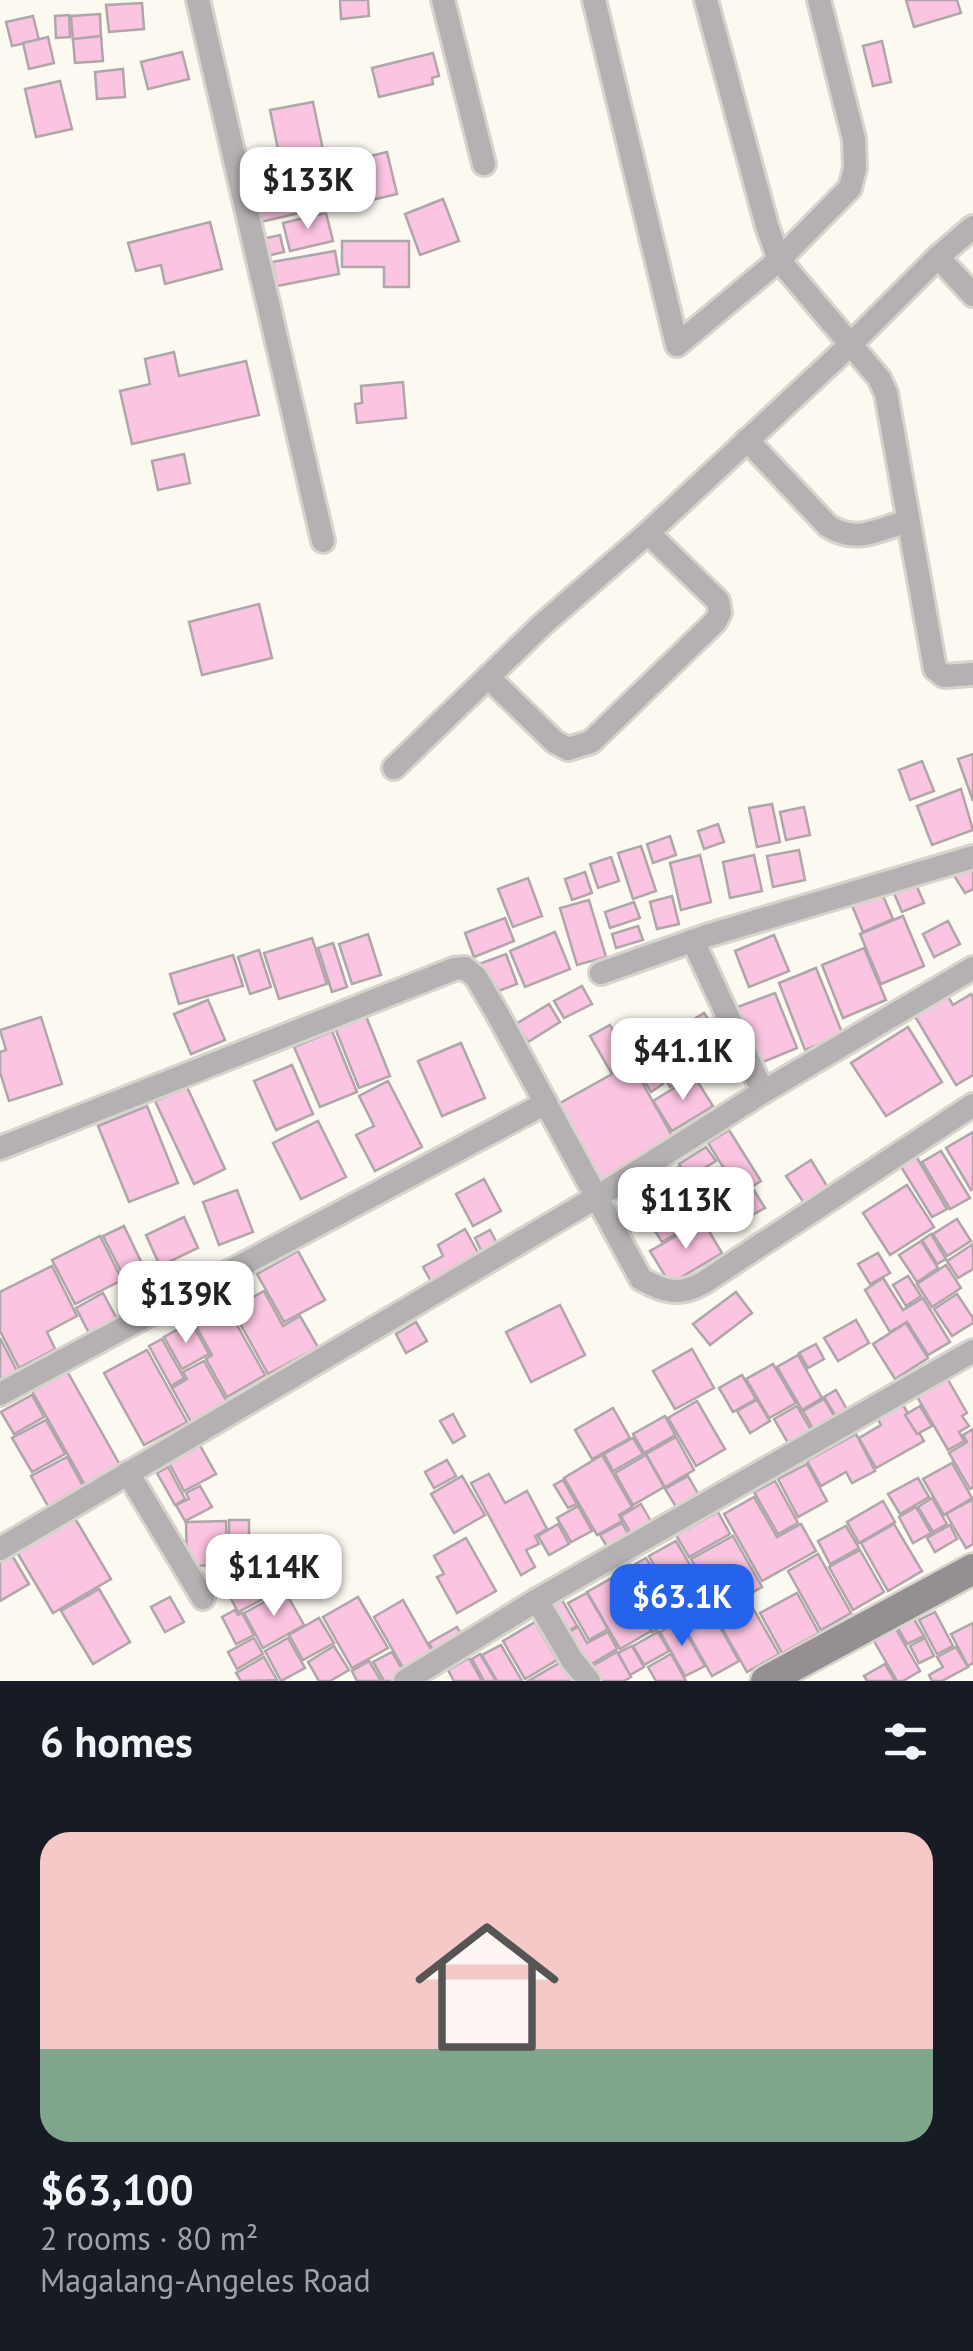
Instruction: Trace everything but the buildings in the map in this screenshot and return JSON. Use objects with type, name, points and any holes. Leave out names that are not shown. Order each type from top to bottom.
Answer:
[{"type":"main road","points":[[766,1681],[973,1570]]},
{"type":"street","points":[[198,0],[323,541]]},
{"type":"street","points":[[443,0],[484,164]]},
{"type":"street","points":[[594,0],[677,345],[779,260],[850,188],[855,168],[854,139],[819,0]]},
{"type":"street","points":[[706,0],[779,260],[879,378],[886,393],[934,670],[944,676],[973,674]]},
{"type":"street","points":[[394,768],[582,587],[648,534],[973,227]]},
{"type":"street","points":[[938,257],[973,295]]},
{"type":"street","points":[[747,440],[828,526],[845,536],[860,536],[908,521]]},
{"type":"street","points":[[488,677],[555,742],[568,749],[591,742],[720,613],[718,601],[648,534]]},
{"type":"street","points":[[601,973],[693,940],[973,857]]},
{"type":"street","points":[[693,940],[763,1092]]},
{"type":"street","points":[[0,1148],[464,968],[476,977],[641,1280],[669,1292],[691,1290],[973,1106]]},
{"type":"street","points":[[0,1549],[597,1197],[763,1092],[973,968]]},
{"type":"street","points":[[0,1394],[546,1104]]},
{"type":"street","points":[[405,1681],[537,1600],[973,1351]]},
{"type":"street","points":[[128,1473],[203,1598]]},
{"type":"street","points":[[537,1600],[589,1681]]}]
